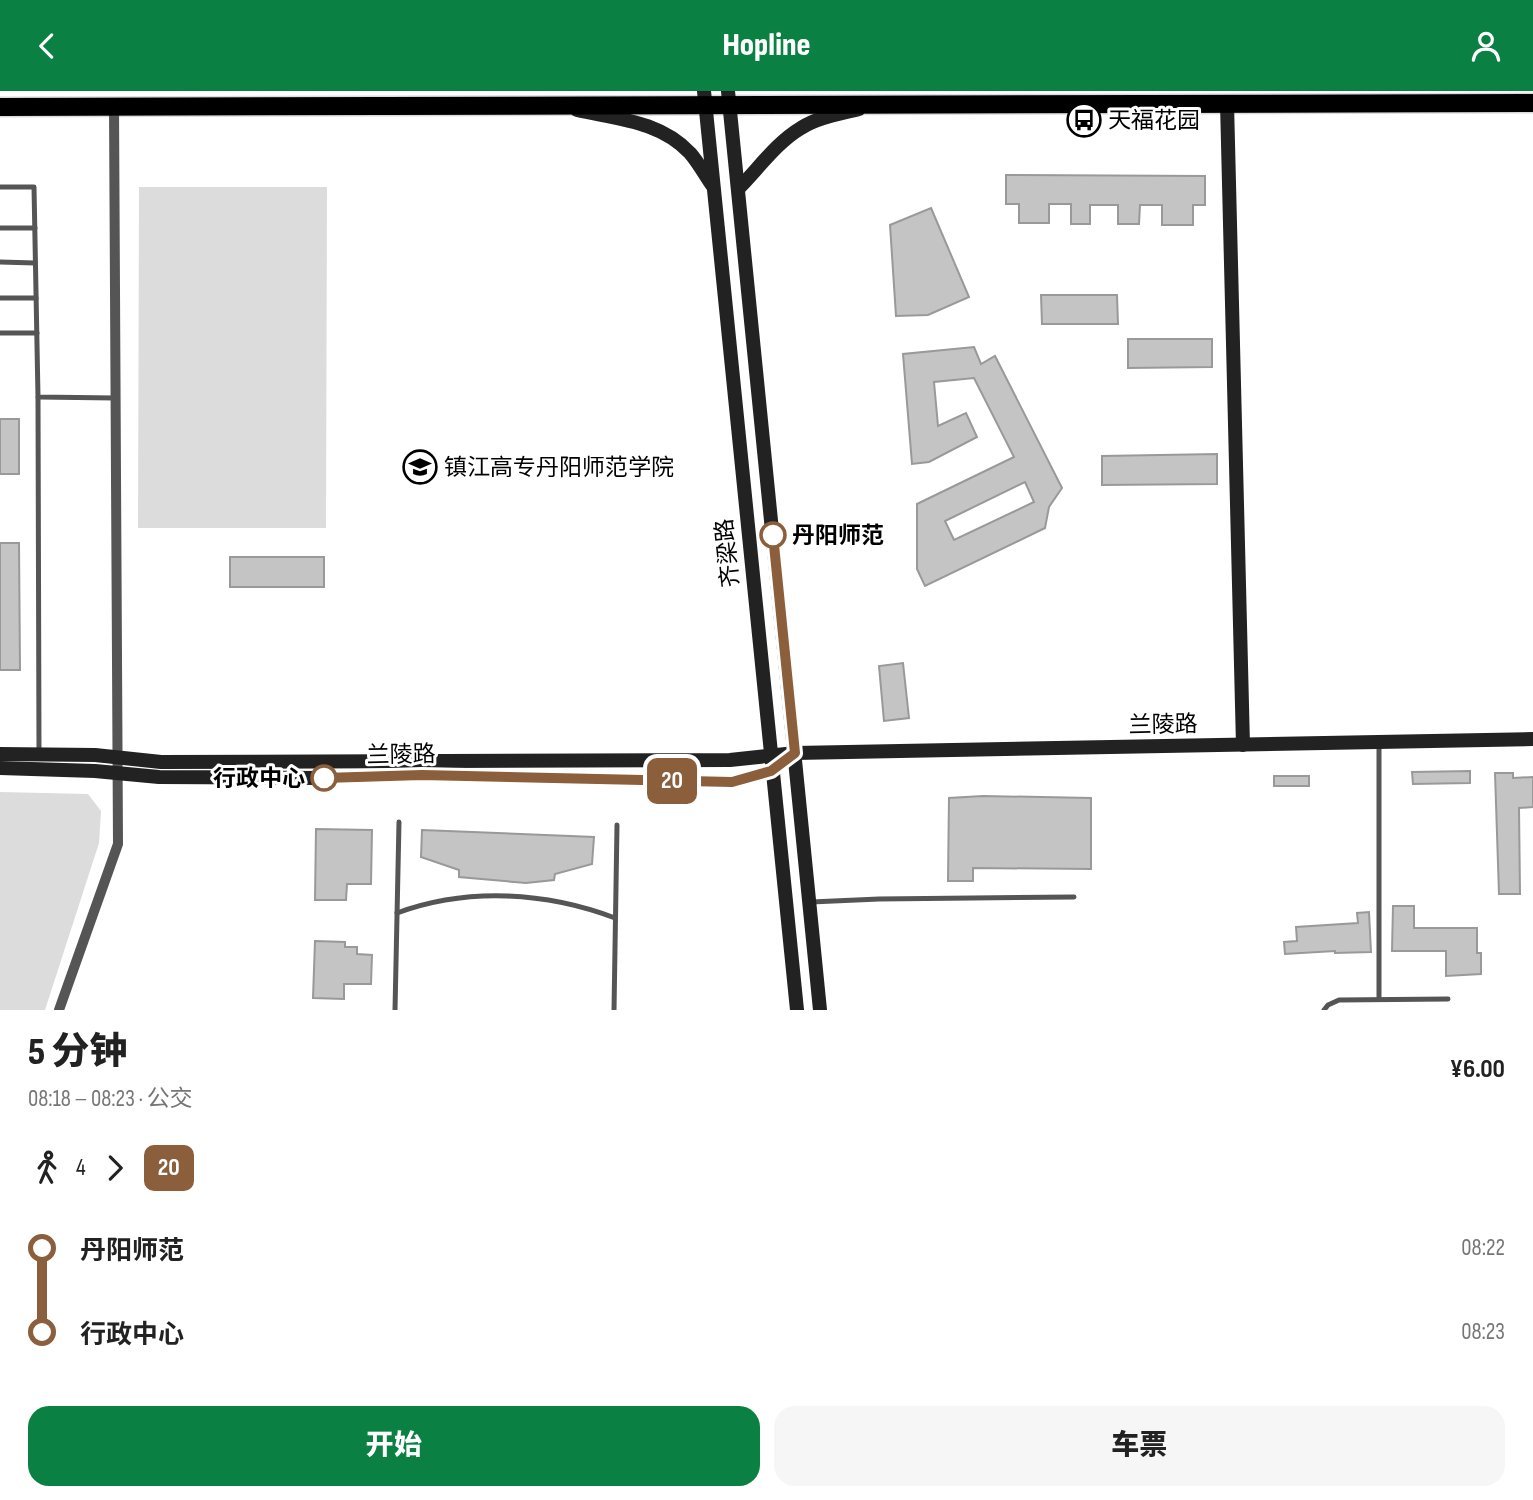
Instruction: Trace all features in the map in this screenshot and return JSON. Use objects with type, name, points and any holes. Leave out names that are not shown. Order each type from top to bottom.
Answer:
[{"type":"main road","points":[[0,107],[555,106],[729,97],[885,103],[1533,103]]},
{"type":"street","name":"齐梁路","points":[[729,97],[820,1010]]},
{"type":"street","name":"齐梁路","points":[[705,98],[797,1010]]},
{"type":"street","points":[[738,189],[776,147],[803,127],[831,116],[885,103]]},
{"type":"street","points":[[1227,103],[1243,745]]},
{"type":"street","points":[[59,1010],[118,844],[114,106]]},
{"type":"street","points":[[555,106],[645,123],[669,136],[690,153],[713,188]]},
{"type":"street","name":"兰陵路","points":[[0,754],[117,757],[161,762],[730,760],[795,753],[1533,739]]},
{"type":"street","name":"兰陵路","points":[[0,768],[159,777],[318,778],[422,775],[732,782],[771,771],[795,753]]},
{"type":"lane","points":[[0,187],[34,187],[38,397],[39,754]]},
{"type":"lane","points":[[0,228],[35,228]]},
{"type":"lane","points":[[0,262],[35,263]]},
{"type":"lane","points":[[0,297],[36,298]]},
{"type":"lane","points":[[0,333],[37,333]]},
{"type":"lane","points":[[38,397],[115,398]]},
{"type":"lane","points":[[1379,999],[1380,743]]},
{"type":"lane","points":[[395,1010],[400,822]]},
{"type":"lane","points":[[614,1010],[617,825]]},
{"type":"lane","points":[[397,912],[453,898],[526,897],[555,899],[615,918]]},
{"type":"lane","points":[[809,902],[1074,897]]},
{"type":"lane","points":[[1324,1010],[1339,1000],[1448,999]]},
{"type":"shaded area","points":[[139,187],[327,187],[326,528],[138,528]]},
{"type":"shaded area","points":[[0,792],[88,794],[101,811],[99,843],[45,1010],[0,1010]]},
{"type":"building","points":[[1006,175],[1205,176],[1205,205],[1193,205],[1193,225],[1162,225],[1162,205],[1140,205],[1139,224],[1118,224],[1118,205],[1090,205],[1090,224],[1071,224],[1071,204],[1049,204],[1049,223],[1019,223],[1019,204],[1006,204]]},
{"type":"building","points":[[931,208],[969,297],[928,315],[896,316],[890,225]]},
{"type":"building","points":[[1041,295],[1117,295],[1118,324],[1042,324]]},
{"type":"building","points":[[1128,339],[1212,339],[1212,367],[1128,368]]},
{"type":"building","points":[[974,347],[981,364],[995,356],[1062,488],[1049,507],[1045,528],[925,586],[917,569],[917,504],[1014,457],[974,378],[934,382],[938,426],[966,413],[977,437],[929,462],[912,464],[903,354]],"holes":[[[1025,482],[1034,502],[954,540],[945,521]]]},
{"type":"building","points":[[0,419],[19,419],[19,474],[0,474]]},
{"type":"building","points":[[1217,454],[1217,484],[1102,485],[1102,456]]},
{"type":"building","points":[[0,543],[19,543],[20,670],[0,670]]},
{"type":"building","points":[[230,557],[324,557],[324,587],[230,587]]},
{"type":"building","points":[[903,663],[909,718],[884,721],[879,666]]},
{"type":"building","points":[[1470,771],[1470,783],[1413,784],[1412,772]]},
{"type":"building","points":[[1495,773],[1513,773],[1513,778],[1533,777],[1533,807],[1519,808],[1520,894],[1499,894]]},
{"type":"building","points":[[1274,776],[1309,776],[1309,786],[1274,786]]},
{"type":"building","points":[[949,798],[1091,798],[1091,869],[973,868],[973,881],[948,881]]},
{"type":"building","points":[[316,829],[372,830],[371,884],[347,884],[346,900],[315,900]]},
{"type":"building","points":[[422,830],[594,837],[592,864],[555,874],[554,880],[526,883],[459,877],[459,870],[421,857]]},
{"type":"building","points":[[1393,906],[1414,906],[1414,928],[1477,928],[1477,953],[1481,953],[1481,974],[1446,976],[1446,951],[1392,951]]},
{"type":"building","points":[[1369,912],[1371,952],[1285,954],[1284,942],[1297,941],[1296,927],[1358,923],[1357,913]]},
{"type":"building","points":[[315,941],[345,942],[345,947],[357,947],[357,954],[372,955],[371,984],[344,984],[344,999],[313,998]]},
{"type":"bus line","name":"20","points":[[324,778],[422,775],[732,782],[771,771],[795,753],[773,535]]},
{"type":"place","name":"天福花园","points":[[1084,120]]},
{"type":"place","name":"镇江高专丹阳师范学院","points":[[420,467]]},
{"type":"place","name":"丹阳师范","points":[[773,535]]},
{"type":"place","name":"行政中心","points":[[324,778]]}]
